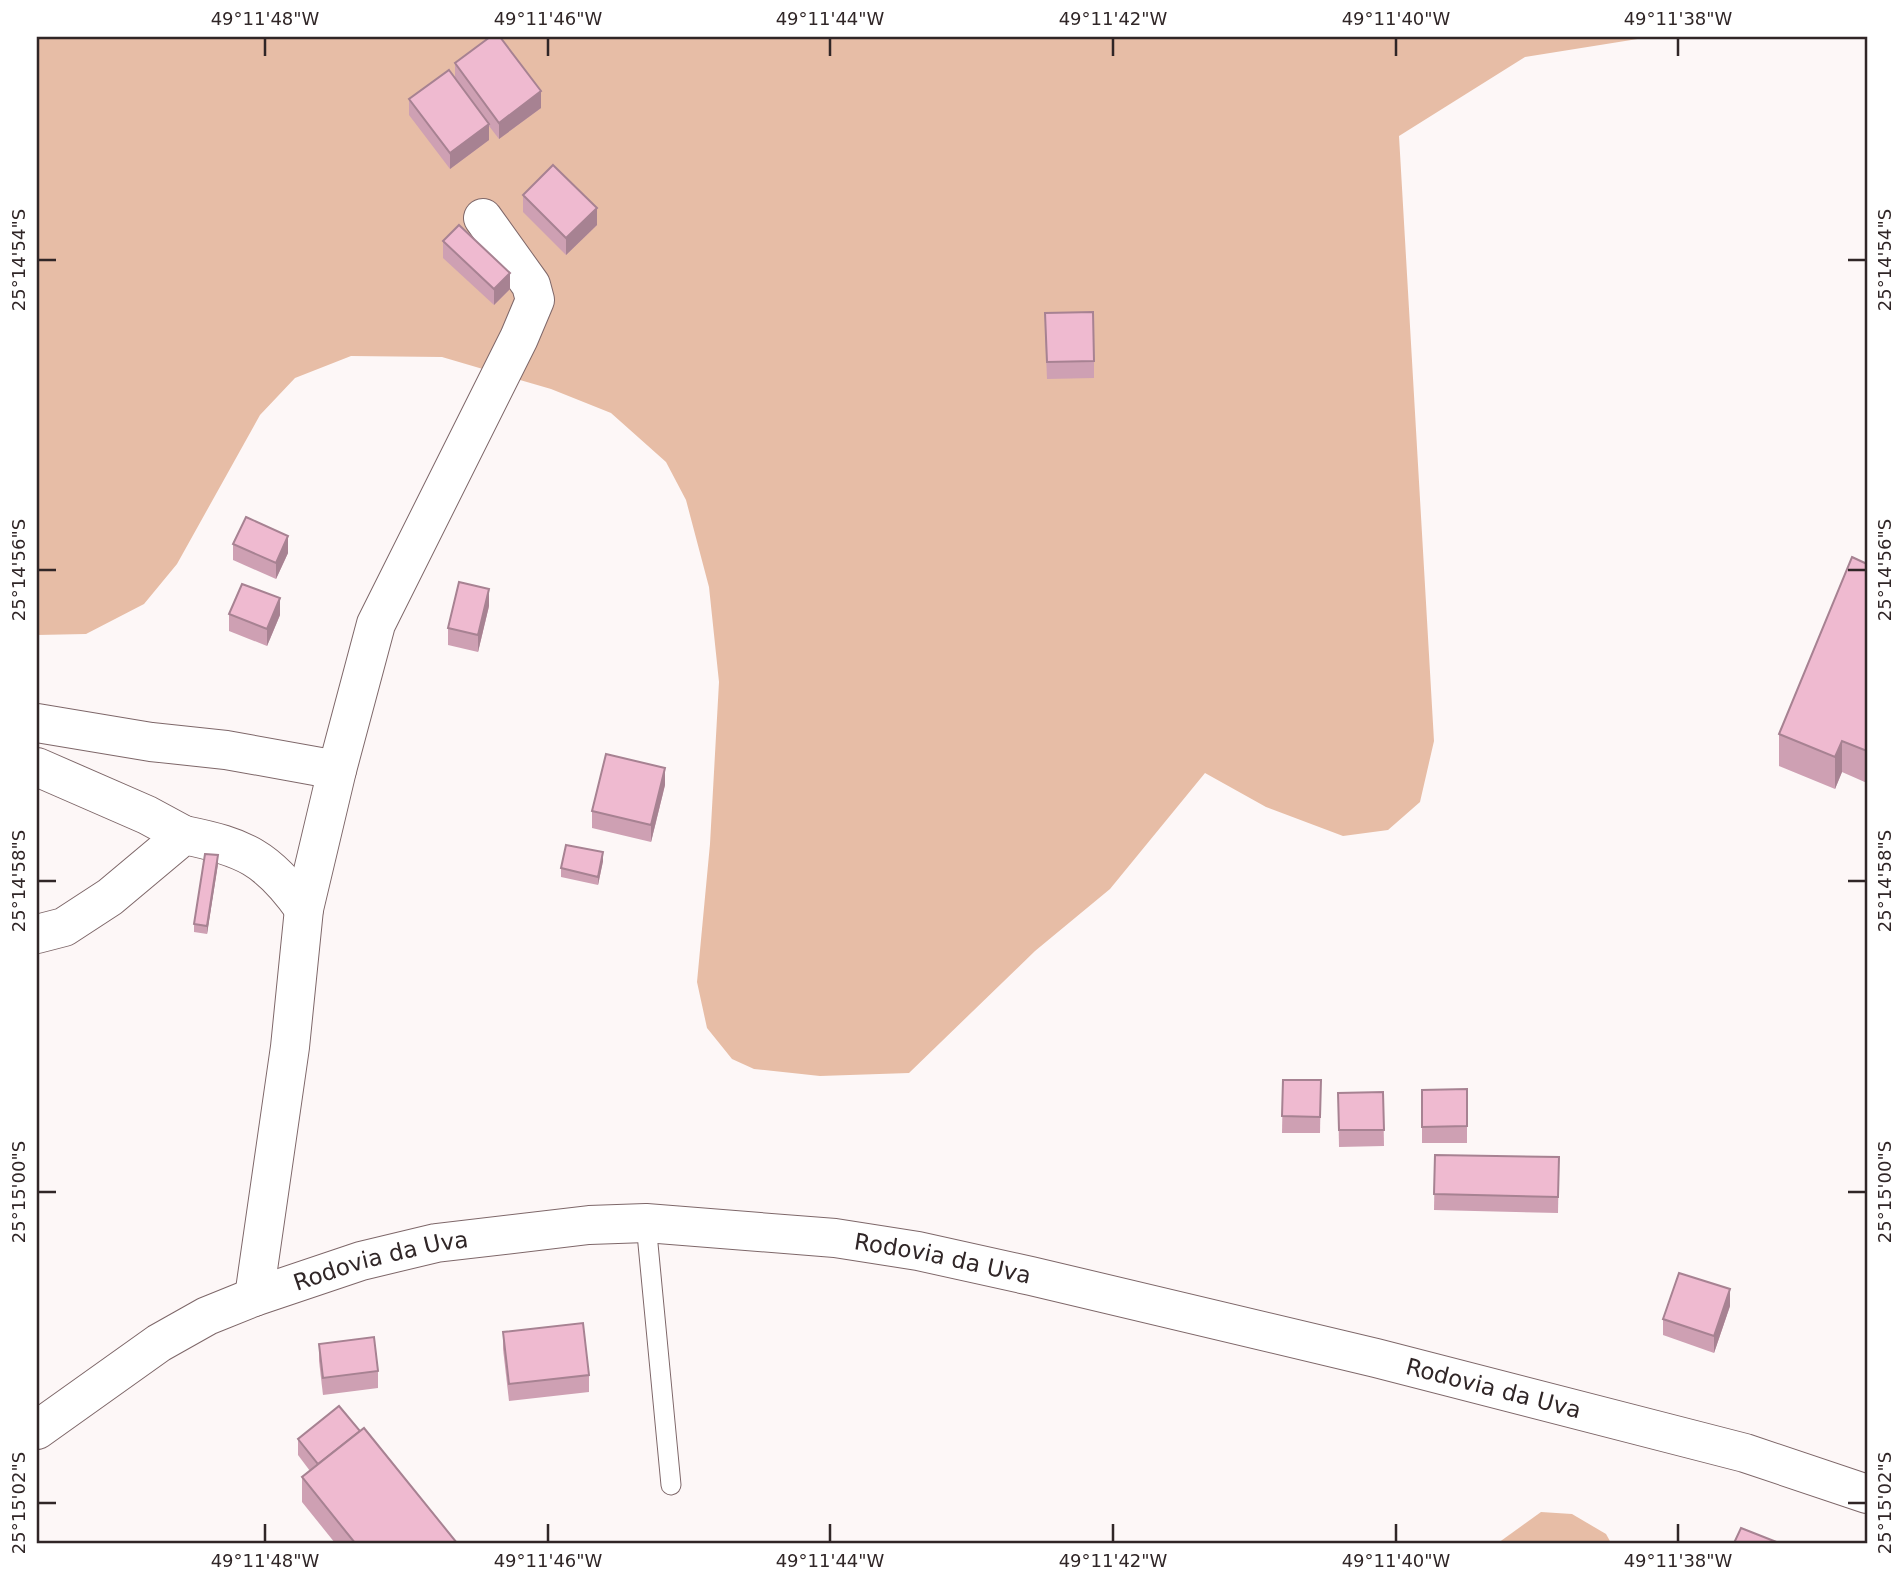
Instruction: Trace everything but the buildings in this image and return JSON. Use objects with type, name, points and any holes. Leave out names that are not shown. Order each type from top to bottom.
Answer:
[{"type":"street","points":[[254,1297],[290,1047],[304,909],[376,624],[519,338],[535,300],[531,285],[483,218]]},
{"type":"street","points":[[37,723],[151,742],[226,750],[337,770]]},
{"type":"street","points":[[37,767],[147,815],[184,835],[236,849],[264,863],[290,889],[304,909]]},
{"type":"street","points":[[37,934],[64,927],[98,904],[184,835]]},
{"type":"street","name":"Rodovia da Uva","points":[[37,1430],[159,1343],[207,1316],[254,1297],[360,1261],[436,1243],[589,1225],[646,1223],[835,1238],[918,1251],[1376,1357],[1745,1453],[1867,1494]]},
{"type":"lane","points":[[646,1223],[671,1485]]},
{"type":"shaded area","points":[[37,37],[1650,37],[1525,57],[1399,136],[1434,741],[1420,802],[1388,830],[1343,836],[1266,807],[1205,773],[1110,889],[1035,951],[909,1073],[820,1076],[754,1069],[732,1059],[707,1028],[697,982],[710,844],[719,682],[709,587],[686,500],[666,462],[611,413],[551,389],[442,357],[351,356],[295,378],[260,415],[177,564],[144,604],[86,634],[37,635]]},
{"type":"shaded area","points":[[1541,1512],[1572,1514],[1606,1534],[1611,1543],[1498,1543]]}]
